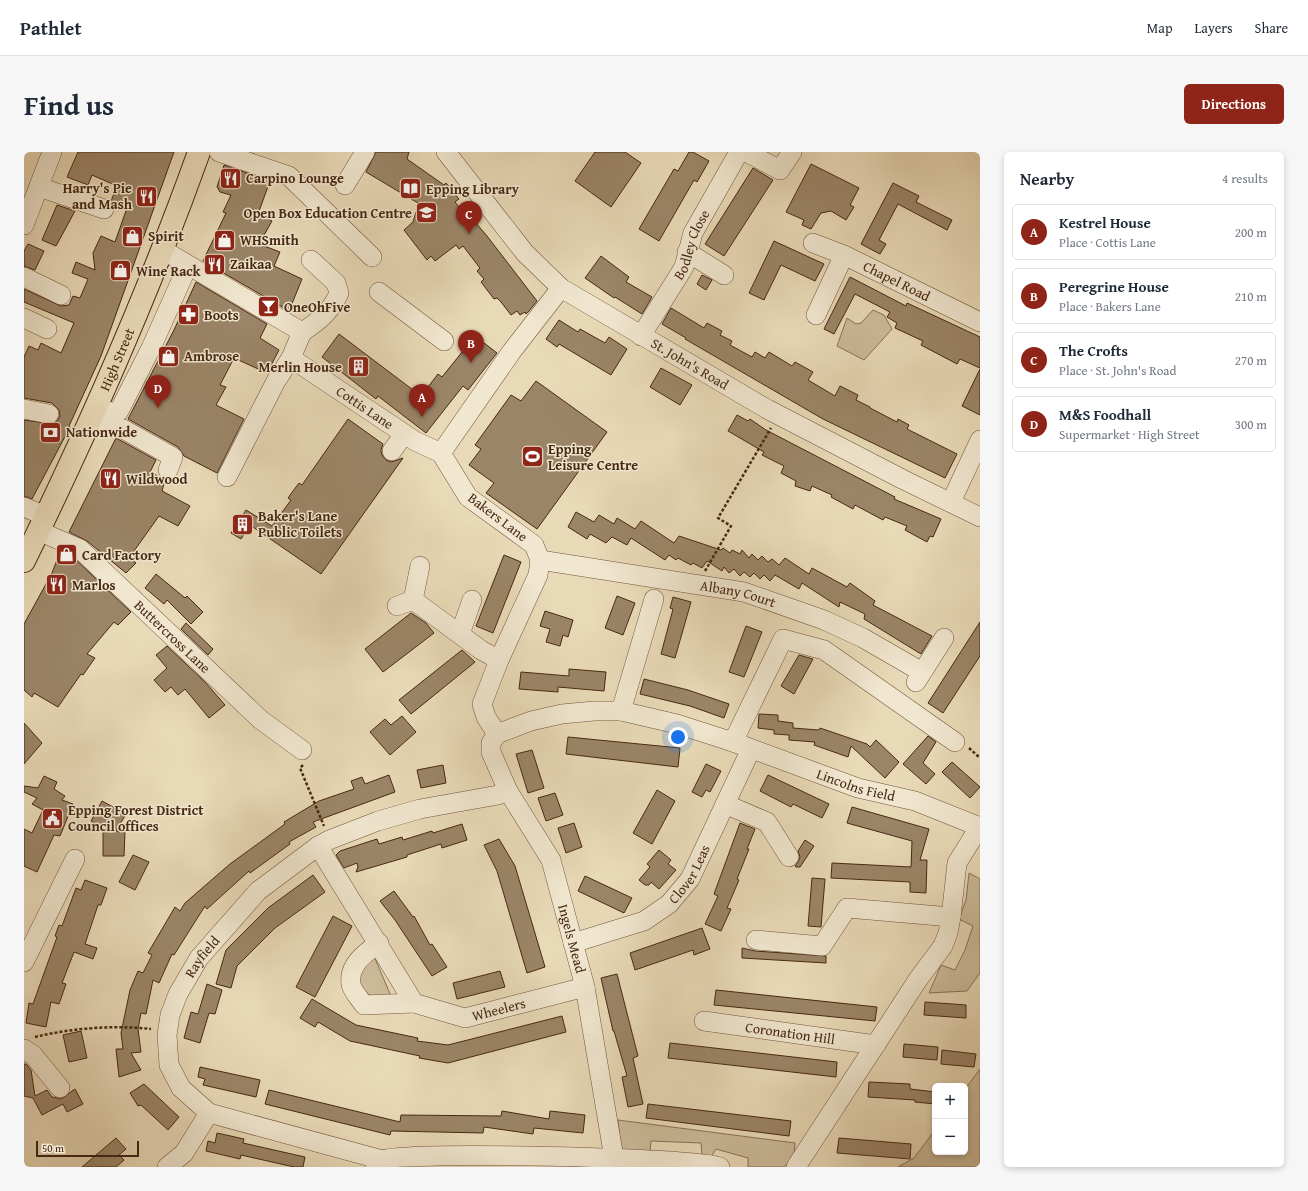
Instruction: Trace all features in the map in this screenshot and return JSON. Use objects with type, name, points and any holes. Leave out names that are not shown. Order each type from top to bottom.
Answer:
[{"type":"main road","name":"High Street","points":[[24,561],[95,412],[163,250],[199,152]]},
{"type":"street","points":[[26,215],[39,187],[52,152]]},
{"type":"street","points":[[219,152],[288,176],[372,257]]},
{"type":"street","points":[[345,185],[365,152]]},
{"type":"street","name":"St. John's Road","points":[[446,152],[525,253],[561,288],[779,416],[980,517]]},
{"type":"street","name":"Bodley Close","points":[[641,336],[684,266],[693,233],[740,152]]},
{"type":"street","points":[[746,152],[780,170],[792,152]]},
{"type":"street","points":[[39,187],[104,209]]},
{"type":"street","name":"Chapel Road","points":[[813,243],[844,255],[980,322]]},
{"type":"street","points":[[163,250],[302,332]]},
{"type":"street","points":[[687,252],[724,275]]},
{"type":"street","points":[[816,315],[844,255]]},
{"type":"street","points":[[227,477],[276,381],[291,358],[302,332],[318,321],[337,300],[339,293],[336,282],[311,260]]},
{"type":"street","points":[[95,412],[114,413],[119,411],[151,348],[185,272],[185,263]]},
{"type":"street","points":[[24,278],[60,295]]},
{"type":"street","points":[[441,453],[512,351],[561,288]]},
{"type":"street","points":[[379,292],[444,341]]},
{"type":"street","points":[[24,318],[47,328]]},
{"type":"street","name":"Cottis Lane","points":[[291,358],[415,441],[441,453]]},
{"type":"street","points":[[24,409],[49,414]]},
{"type":"street","points":[[95,412],[174,457],[168,470]]},
{"type":"street","points":[[392,451],[404,434]]},
{"type":"street","points":[[951,502],[980,440]]},
{"type":"street","name":"Bakers Lane","points":[[441,453],[468,497],[534,545],[540,560]]},
{"type":"street","name":"Buttercross Lane","points":[[24,507],[42,524],[80,549],[261,720],[302,750]]},
{"type":"street","points":[[497,734],[486,717],[482,704],[499,660],[538,575],[540,560]]},
{"type":"street","name":"Albany Court","points":[[540,560],[744,592],[824,620],[862,638],[919,677],[944,638]]},
{"type":"street","points":[[420,566],[405,603],[460,634],[481,650],[499,660]]},
{"type":"street","points":[[621,712],[654,599]]},
{"type":"street","points":[[460,634],[472,600]]},
{"type":"street","points":[[733,742],[783,639],[824,650],[955,742]]},
{"type":"street","name":"Lincolns Field","points":[[497,734],[531,721],[562,714],[594,711],[621,712],[677,724],[751,748],[858,788],[915,801],[980,826]]},
{"type":"street","name":"Ingels Mead","points":[[497,734],[491,743],[491,752],[508,791],[551,860],[585,987],[625,1161]]},
{"type":"street","name":"Clover Leas","points":[[573,943],[644,921],[669,904],[690,879],[751,748]]},
{"type":"street","name":"Rayfield","points":[[379,1164],[209,1113],[180,1088],[169,1065],[168,1031],[170,1015],[178,994],[198,958],[258,891],[324,843],[378,821],[413,811],[498,795],[508,791]]},
{"type":"street","points":[[725,804],[767,822],[788,856]]},
{"type":"street","points":[[796,1167],[943,946],[948,933],[951,916],[957,863],[980,826]]},
{"type":"street","points":[[324,843],[414,1003]]},
{"type":"street","points":[[24,962],[75,859]]},
{"type":"street","points":[[756,940],[822,946],[847,908],[951,916]]},
{"type":"street","name":"Wheelers","points":[[379,943],[366,952],[352,967],[351,985],[364,1005],[414,1003],[465,1018],[585,987]]},
{"type":"street","name":"Coronation Hill","points":[[704,1021],[876,1045]]},
{"type":"street","points":[[29,1047],[60,1088]]},
{"type":"street","points":[[167,1167],[184,1153],[209,1113]]},
{"type":"street","points":[[379,1164],[421,1156],[697,1163],[720,1167]]},
{"type":"path","points":[[697,585],[731,526],[718,518],[779,416]]},
{"type":"path","points":[[302,750],[310,758],[300,768],[324,843]]},
{"type":"path","points":[[29,1047],[78,1031],[112,1028],[137,1028],[168,1031]]},
{"type":"shaded area","points":[[873,310],[884,315],[892,329],[864,360],[837,346],[847,318],[856,324],[861,323]]},
{"type":"shaded area","points":[[969,873],[980,879],[980,973],[967,991],[929,993],[941,965],[955,970],[965,950],[973,926],[959,919],[966,900]]},
{"type":"shaded area","points":[[374,956],[391,996],[368,996],[361,990],[359,985],[358,968]]},
{"type":"shaded area","points":[[980,1069],[980,1167],[898,1167],[914,1158],[932,1134],[932,1155],[968,1155],[968,1085]]},
{"type":"shaded area","points":[[618,1120],[795,1143],[794,1156],[784,1167],[748,1167],[748,1158],[716,1149],[711,1157],[702,1156],[701,1143],[651,1141],[650,1152],[621,1150]]},
{"type":"building","points":[[78,152],[174,152],[101,356],[69,426],[70,427],[32,499],[24,496],[24,420],[52,424],[57,421],[60,416],[59,410],[52,403],[24,398],[24,357],[29,346],[38,350],[41,343],[61,353],[74,323],[24,302],[24,289],[61,306],[69,305],[73,296],[80,298],[88,279],[72,273],[76,262],[95,270],[93,253],[101,236],[115,242],[127,208],[111,201],[117,186],[92,175],[88,185],[67,177]]},
{"type":"building","points":[[376,152],[409,152],[407,159],[444,185],[446,183],[459,199],[455,202],[472,224],[475,222],[487,236],[537,301],[526,314],[525,312],[520,315],[517,311],[511,315],[497,298],[494,299],[481,282],[484,279],[477,271],[480,268],[463,246],[459,249],[456,245],[435,261],[431,256],[427,260],[404,230],[413,222],[416,212],[423,206],[366,172]]},
{"type":"building","points":[[595,152],[625,152],[641,163],[611,207],[575,181]]},
{"type":"building","points":[[689,152],[693,152],[709,161],[697,182],[694,180],[659,241],[639,229],[674,169],[678,171]]},
{"type":"building","points":[[811,164],[859,188],[850,205],[854,207],[846,220],[831,211],[821,213],[811,229],[802,225],[804,220],[786,212]]},
{"type":"building","points":[[224,165],[270,181],[258,214],[272,221],[259,244],[280,252],[274,266],[302,279],[289,311],[203,261],[226,213],[223,212],[231,195],[220,192],[217,187]]},
{"type":"building","points":[[753,168],[773,180],[724,256],[705,244]]},
{"type":"building","points":[[893,183],[919,196],[916,202],[952,220],[947,230],[898,204],[879,240],[886,244],[880,254],[861,244]]},
{"type":"building","points":[[57,205],[75,211],[56,246],[42,240]]},
{"type":"building","points":[[774,241],[824,264],[815,281],[781,265],[764,300],[749,293]]},
{"type":"building","points":[[28,244],[44,251],[35,270],[24,266],[24,251]]},
{"type":"building","points":[[601,256],[629,277],[626,282],[652,297],[642,314],[615,297],[614,298],[585,278]]},
{"type":"building","points":[[702,275],[712,280],[706,290],[697,284]]},
{"type":"building","points":[[850,277],[906,306],[907,303],[980,337],[980,368],[960,359],[957,364],[921,345],[923,341],[895,328],[897,323],[887,317],[890,312],[855,294],[834,334],[824,329]]},
{"type":"building","points":[[196,282],[267,324],[260,338],[279,350],[267,373],[234,358],[220,385],[226,387],[216,405],[244,419],[217,473],[184,456],[178,447],[128,419],[174,330]]},
{"type":"building","points":[[671,308],[704,328],[707,323],[722,331],[720,335],[732,341],[730,345],[752,357],[755,352],[765,358],[769,352],[792,366],[795,362],[813,372],[808,380],[835,396],[840,386],[858,395],[856,400],[897,422],[898,419],[909,425],[907,429],[957,454],[945,478],[823,419],[685,339],[686,338],[662,324]]},
{"type":"building","points":[[559,320],[578,332],[580,329],[605,343],[609,337],[627,349],[611,375],[559,344],[557,347],[546,339]]},
{"type":"building","points":[[339,334],[421,396],[438,374],[442,377],[475,336],[497,353],[468,390],[463,386],[426,433],[378,396],[376,399],[322,357]]},
{"type":"building","points":[[661,368],[692,385],[680,405],[650,387]]},
{"type":"building","points":[[980,369],[980,415],[962,406]]},
{"type":"building","name":"Epping Leisure Centre","points":[[536,381],[607,432],[537,529],[486,493],[494,483],[469,465],[481,449],[475,445],[511,395],[521,401]]},
{"type":"building","points":[[737,415],[748,421],[750,419],[766,430],[895,497],[894,499],[941,519],[933,537],[930,536],[927,542],[905,530],[907,526],[885,517],[883,520],[855,505],[853,509],[831,497],[832,495],[812,486],[810,491],[795,486],[796,481],[781,473],[784,466],[762,455],[764,452],[728,431]]},
{"type":"building","points":[[348,419],[383,444],[381,450],[382,455],[386,460],[391,462],[403,458],[321,574],[250,525],[241,539],[231,533],[246,510],[272,526],[291,500],[288,498],[299,483],[302,485]]},
{"type":"building","points":[[116,438],[156,460],[150,472],[165,480],[162,491],[190,506],[178,526],[159,516],[129,558],[136,563],[126,573],[87,541],[69,532]]},
{"type":"building","points":[[576,512],[594,522],[599,515],[614,524],[617,518],[635,529],[641,521],[674,543],[679,536],[721,550],[723,548],[730,553],[732,550],[740,554],[742,550],[749,558],[752,554],[758,560],[762,556],[768,562],[772,559],[779,565],[785,558],[809,574],[812,568],[847,587],[850,583],[875,601],[873,605],[932,636],[921,654],[864,619],[865,614],[840,602],[839,607],[802,583],[799,589],[775,575],[770,581],[764,575],[760,579],[754,573],[750,577],[744,572],[740,576],[734,569],[729,573],[724,567],[722,571],[707,561],[702,568],[693,563],[691,565],[678,558],[676,560],[669,555],[665,560],[631,538],[627,545],[612,537],[606,543],[590,534],[587,539],[568,527]]},
{"type":"building","points":[[60,552],[74,558],[131,612],[118,625],[114,622],[87,654],[95,658],[83,675],[81,674],[58,707],[34,693],[32,697],[24,690],[24,624],[52,573]]},
{"type":"building","points":[[504,555],[521,562],[493,633],[476,626]]},
{"type":"building","points":[[156,574],[185,598],[187,596],[203,612],[191,624],[167,600],[164,604],[145,588]]},
{"type":"building","points":[[617,596],[635,603],[623,635],[605,628]]},
{"type":"building","points":[[673,597],[691,602],[675,658],[661,654],[673,609],[670,608]]},
{"type":"building","points":[[545,611],[573,620],[568,637],[563,635],[560,646],[546,642],[550,629],[540,626]]},
{"type":"building","points":[[411,613],[426,623],[434,633],[383,672],[365,649]]},
{"type":"building","points":[[980,622],[980,656],[943,713],[928,703]]},
{"type":"building","points":[[186,623],[213,649],[208,655],[181,629]]},
{"type":"building","points":[[746,626],[762,632],[744,677],[729,672]]},
{"type":"building","points":[[167,646],[206,683],[225,705],[209,718],[185,689],[178,695],[171,687],[165,692],[154,680],[167,668],[156,655]]},
{"type":"building","points":[[462,650],[475,662],[411,714],[399,700]]},
{"type":"building","points":[[799,655],[813,659],[794,694],[781,686]]},
{"type":"building","points":[[569,669],[606,672],[604,691],[558,687],[558,692],[519,689],[521,672],[569,676]]},
{"type":"building","points":[[644,679],[688,690],[729,704],[724,718],[690,706],[640,694]]},
{"type":"building","points":[[759,714],[778,715],[778,721],[793,723],[793,728],[819,730],[820,728],[867,744],[870,747],[876,740],[899,762],[885,778],[851,746],[848,757],[814,745],[815,742],[789,740],[789,735],[774,734],[774,730],[758,728]]},
{"type":"building","points":[[402,716],[416,732],[390,755],[370,732],[385,719],[391,725]]},
{"type":"building","points":[[24,723],[42,743],[24,764]]},
{"type":"building","points":[[928,736],[936,742],[923,763],[935,774],[926,784],[903,764]]},
{"type":"building","points":[[568,737],[680,748],[678,767],[566,754]]},
{"type":"building","points":[[532,750],[544,788],[528,793],[516,754]]},
{"type":"building","points":[[952,762],[980,787],[970,798],[942,772]]},
{"type":"building","points":[[706,764],[721,771],[710,792],[706,790],[702,797],[692,792]]},
{"type":"building","points":[[443,765],[446,783],[421,788],[417,770]]},
{"type":"building","points":[[389,775],[395,792],[313,822],[316,827],[289,842],[290,844],[250,873],[249,871],[207,909],[205,906],[174,955],[172,954],[159,983],[153,980],[146,1014],[141,1013],[138,1029],[141,1052],[131,1053],[141,1070],[119,1077],[116,1049],[123,1049],[121,1033],[130,990],[138,971],[143,973],[152,955],[148,953],[175,907],[180,911],[185,903],[230,864],[285,824],[284,822],[319,801],[354,789],[351,781],[362,777],[365,784]]},
{"type":"building","points":[[768,775],[829,804],[822,818],[793,804],[791,807],[760,791]]},
{"type":"building","name":"Epping Forest District Council offices","points":[[44,776],[57,782],[54,789],[65,796],[62,800],[73,804],[60,836],[54,835],[37,872],[24,866],[24,829],[32,833],[43,810],[32,804],[37,798],[24,792],[24,786],[38,788]]},
{"type":"building","points":[[657,790],[675,801],[652,844],[633,833]]},
{"type":"building","points":[[555,793],[563,815],[546,821],[538,798]]},
{"type":"building","points":[[102,801],[126,814],[116,831],[125,831],[124,856],[103,856],[103,828],[91,821]]},
{"type":"building","points":[[852,807],[929,829],[920,860],[927,860],[926,893],[910,892],[910,882],[831,878],[832,863],[911,867],[912,841],[847,823]]},
{"type":"building","points":[[574,823],[582,847],[566,853],[558,828]]},
{"type":"building","points":[[740,823],[755,829],[737,879],[739,880],[727,908],[731,909],[721,931],[705,924],[718,896],[714,894]]},
{"type":"building","points":[[462,824],[467,840],[442,848],[441,844],[407,855],[407,857],[356,872],[358,867],[357,863],[344,868],[336,855],[340,851],[377,839],[379,844],[402,837],[403,840]]},
{"type":"building","points":[[499,839],[515,866],[545,967],[527,973],[497,871],[484,845]]},
{"type":"building","points":[[805,840],[814,846],[800,867],[796,867],[795,866],[800,857],[798,851]]},
{"type":"building","points":[[659,850],[671,860],[668,864],[676,870],[659,889],[651,882],[649,885],[645,885],[639,880],[650,867],[647,864]]},
{"type":"building","points":[[133,855],[149,862],[135,890],[119,882]]},
{"type":"building","points":[[313,875],[325,892],[275,928],[237,966],[231,988],[216,984],[226,950],[268,908]]},
{"type":"building","points":[[585,876],[632,898],[624,913],[578,891]]},
{"type":"building","points":[[812,878],[825,879],[821,927],[808,926]]},
{"type":"building","points":[[85,880],[107,888],[101,905],[98,905],[85,944],[97,948],[93,959],[74,952],[62,983],[66,984],[59,1004],[51,1002],[46,1027],[26,1023],[29,1003],[33,1004],[57,937],[55,936],[59,925],[62,926],[76,888],[81,890]]},
{"type":"building","points":[[394,891],[413,917],[414,916],[430,945],[432,944],[447,967],[432,976],[395,920],[380,901]]},
{"type":"building","points":[[333,916],[352,926],[315,997],[296,987]]},
{"type":"building","points":[[702,928],[710,949],[694,955],[693,950],[635,970],[630,953]]},
{"type":"building","points":[[742,948],[755,951],[826,956],[826,963],[742,958]]},
{"type":"building","points":[[500,971],[505,987],[457,999],[453,983]]},
{"type":"building","points":[[617,974],[638,1056],[633,1058],[643,1104],[628,1107],[622,1077],[627,1076],[613,1031],[601,978]]},
{"type":"building","points":[[207,984],[222,990],[215,1014],[209,1013],[200,1043],[184,1038],[191,1012],[198,1014]]},
{"type":"building","points":[[716,990],[877,1007],[875,1021],[714,1005]]},
{"type":"building","points":[[312,999],[356,1025],[418,1038],[417,1041],[448,1045],[562,1016],[566,1032],[448,1063],[419,1058],[420,1056],[350,1041],[318,1022],[315,1027],[300,1018]]},
{"type":"building","points":[[925,1002],[966,1005],[966,1018],[924,1015]]},
{"type":"building","points":[[81,1031],[87,1058],[69,1062],[63,1035]]},
{"type":"building","points":[[670,1043],[837,1062],[836,1077],[668,1058]]},
{"type":"building","points":[[904,1044],[938,1047],[937,1060],[903,1057]]},
{"type":"building","points":[[942,1050],[976,1054],[974,1067],[941,1064]]},
{"type":"building","points":[[24,1064],[26,1064],[31,1070],[35,1096],[47,1090],[52,1097],[61,1099],[75,1089],[83,1104],[67,1112],[63,1104],[42,1115],[33,1098],[24,1096]]},
{"type":"building","points":[[200,1067],[260,1080],[256,1097],[203,1085],[205,1079],[198,1077]]},
{"type":"building","points":[[869,1082],[910,1084],[910,1089],[932,1092],[932,1104],[915,1102],[915,1100],[868,1097]]},
{"type":"building","points":[[144,1084],[179,1117],[168,1130],[141,1105],[138,1106],[130,1093]]},
{"type":"building","points":[[269,1090],[400,1122],[401,1115],[501,1116],[502,1111],[549,1119],[550,1111],[585,1115],[583,1133],[534,1128],[533,1134],[484,1127],[483,1133],[391,1131],[390,1135],[265,1104]]},
{"type":"building","points":[[648,1104],[791,1121],[789,1136],[646,1118]]},
{"type":"building","points":[[217,1133],[244,1139],[243,1143],[305,1157],[303,1167],[294,1167],[241,1155],[240,1159],[206,1151],[208,1141],[215,1143]]},
{"type":"building","points":[[116,1138],[126,1149],[119,1155],[124,1160],[116,1167],[82,1167]]},
{"type":"building","points":[[839,1138],[911,1144],[910,1159],[837,1153]]},
{"type":"place","name":"Carpino Lounge","points":[[231,178]]},
{"type":"place","name":"Epping Library","points":[[410,189]]},
{"type":"place","name":"Harry's Pie and Mash","points":[[147,196]]},
{"type":"place","name":"Open Box Education Centre","points":[[427,213]]},
{"type":"place","name":"The Crofts","points":[[469,234]]},
{"type":"place","name":"Spirit","points":[[133,236]]},
{"type":"place","name":"WHSmith","points":[[224,240]]},
{"type":"place","name":"Zaikaa","points":[[215,264]]},
{"type":"place","name":"Wine Rack","points":[[120,271]]},
{"type":"place","name":"OneOhFive","points":[[268,307]]},
{"type":"place","name":"Boots","points":[[189,315]]},
{"type":"place","name":"Ambrose","points":[[169,356]]},
{"type":"place","name":"Peregrine House","points":[[471,363]]},
{"type":"place","name":"Merlin House","points":[[358,367]]},
{"type":"place","name":"M&S Foodhall","points":[[158,408]]},
{"type":"place","name":"Kestrel House","points":[[422,417]]},
{"type":"place","name":"Nationwide","points":[[51,432]]},
{"type":"place","name":"Epping Leisure Centre","points":[[532,457]]},
{"type":"place","name":"Wildwood","points":[[110,479]]},
{"type":"place","name":"Baker's Lane Public Toilets","points":[[243,524]]},
{"type":"place","name":"Card Factory","points":[[67,555]]},
{"type":"place","name":"Marlos","points":[[56,585]]},
{"type":"place","name":"Epping Forest District Council offices","points":[[53,818]]}]
